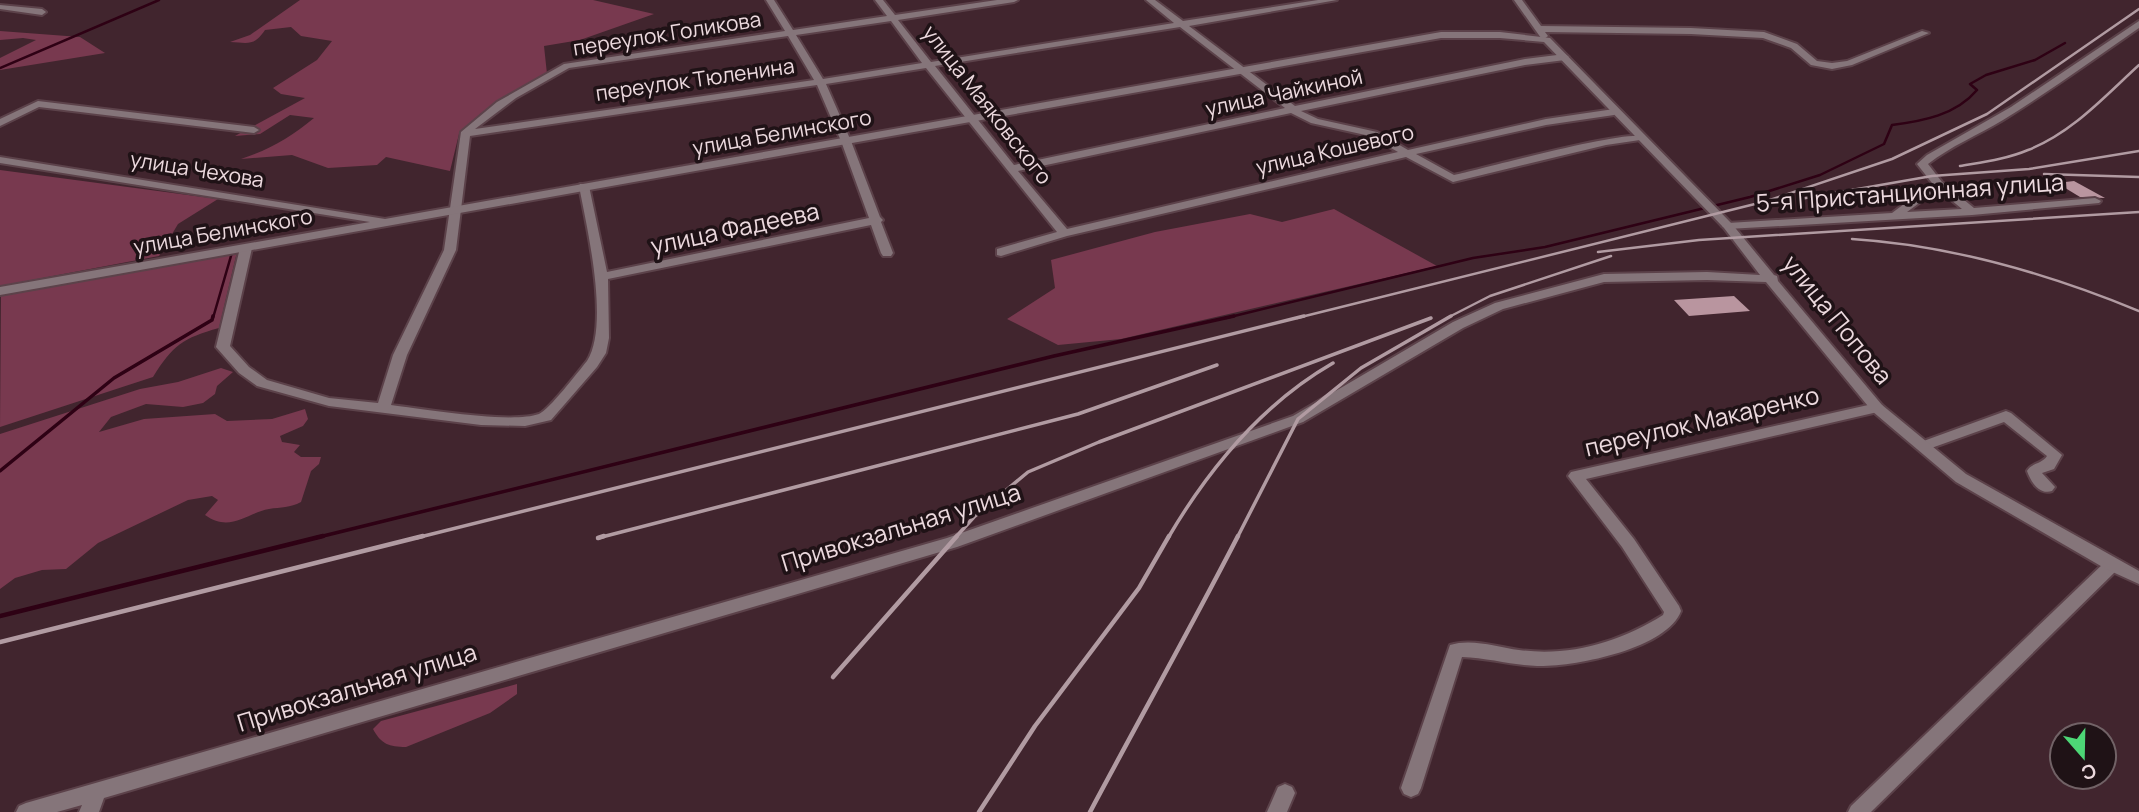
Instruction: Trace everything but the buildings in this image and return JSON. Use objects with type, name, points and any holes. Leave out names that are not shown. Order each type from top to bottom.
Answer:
[{"type":"street","points":[[770,0],[820,82],[877,220],[887,253]]},
{"type":"street","name":"улица Маяковского","points":[[879,0],[970,119],[1065,233]]},
{"type":"street","name":"переулок Голикова","points":[[464,134],[483,114],[567,66],[1014,0]]},
{"type":"street","points":[[1150,0],[1245,70],[1299,114],[1315,121],[1373,134],[1453,179],[1606,142],[1640,137]]},
{"type":"street","name":"переулок Тюленина","points":[[464,134],[820,82],[1333,0]]},
{"type":"street","points":[[1518,0],[1547,40],[1565,57]]},
{"type":"street","points":[[0,7],[42,12]]},
{"type":"street","points":[[1972,212],[1938,184],[1922,164],[1934,154],[2024,103],[2139,24]]},
{"type":"street","points":[[1539,29],[1764,35],[1794,46],[1814,63],[1826,66],[1849,63],[1925,33]]},
{"type":"street","name":"улица Белинского","points":[[0,291],[1441,35],[1500,35],[1547,40]]},
{"type":"street","name":"улица Чайкиной","points":[[1011,169],[1525,62],[1565,57]]},
{"type":"street","name":"улица Попова","points":[[1565,57],[1614,112],[1728,226],[1877,408],[1961,478],[2139,578]]},
{"type":"street","points":[[0,123],[38,104],[254,130]]},
{"type":"street","name":"улица Кошевого","points":[[1000,252],[1065,233],[1546,122],[1614,112]]},
{"type":"street","points":[[383,409],[400,355],[450,250],[464,134]]},
{"type":"street","name":"улица Чехова","points":[[0,160],[179,186],[388,222]]},
{"type":"street","points":[[1894,217],[1938,184]]},
{"type":"street","points":[[246,248],[223,347],[262,383],[329,402],[481,420],[538,421],[551,412],[599,353],[602,277],[584,186]]},
{"type":"street","name":"5-я Пристанционная улица","points":[[1728,226],[1972,212],[2095,201]]},
{"type":"street","name":"улица Фадеева","points":[[602,277],[877,220]]},
{"type":"street","name":"Привокзальная улица","points":[[26,812],[951,543],[1026,518],[1298,419],[1458,325],[1499,306],[1604,278],[1707,276],[1773,279]]},
{"type":"street","name":"переулок Макаренко","points":[[1411,788],[1456,650],[1481,649],[1536,660],[1567,659],[1642,636],[1670,619],[1673,611],[1652,576],[1576,476],[1877,408]]},
{"type":"street","points":[[1923,446],[2006,416],[2055,456],[2049,465],[2034,471],[2037,479],[2046,487]]},
{"type":"street","points":[[1858,812],[2112,565]]},
{"type":"street","points":[[89,812],[97,791]]},
{"type":"shaded area","points":[[300,0],[593,0],[654,14],[580,40],[544,46],[547,74],[480,114],[459,134],[450,171],[386,157],[377,165],[328,168],[292,155],[241,159],[279,142],[314,118],[290,115],[260,134],[235,136],[305,98],[281,94],[273,88],[317,60],[332,41],[301,36],[291,27],[265,30],[258,39],[250,42],[230,42],[250,35]]},
{"type":"shaded area","points":[[0,31],[80,37],[105,53],[0,70],[0,58],[36,40],[0,40]]},
{"type":"shaded area","points":[[0,170],[218,199],[178,224],[159,256],[0,286]]},
{"type":"shaded area","points":[[1334,209],[1437,266],[1121,339],[1058,345],[1007,319],[1055,288],[1051,260],[1155,232],[1250,214],[1282,222]]},
{"type":"shaded area","points":[[237,252],[219,328],[196,335],[180,344],[153,377],[0,427],[1,293]]},
{"type":"shaded area","points":[[221,368],[233,372],[217,386],[215,394],[203,403],[183,407],[146,404],[111,417],[99,432],[144,419],[215,414],[227,421],[272,419],[305,409],[308,419],[303,426],[280,436],[282,442],[300,445],[294,452],[301,457],[321,457],[319,464],[311,471],[301,502],[222,522],[205,515],[218,500],[212,496],[188,500],[98,543],[66,569],[42,570],[15,578],[0,589],[0,434],[140,389],[178,382]]},
{"type":"shaded area","points":[[517,684],[517,694],[490,713],[406,747],[386,744],[373,729],[381,721]]},
{"type":"waterway","points":[[0,68],[159,0]]},
{"type":"waterway","points":[[1226,318],[1473,258],[1545,247],[1750,197],[1820,175],[1884,144],[1892,125],[1927,119],[1949,111],[1969,99],[1977,90],[1970,84],[1986,75],[2035,60],[2065,43]]},
{"type":"waterway","points":[[380,220],[744,155]]},
{"type":"waterway","points":[[318,231],[372,221]]},
{"type":"waterway","points":[[213,318],[233,249]]},
{"type":"waterway","points":[[0,471],[114,378],[212,320],[213,316]]},
{"type":"waterway","points":[[315,538],[1054,356],[1234,316]]},
{"type":"waterway","points":[[0,616],[323,536]]},
{"type":"railway","points":[[1297,318],[1767,201],[1892,159],[1987,114],[2139,9]]},
{"type":"railway","points":[[1960,166],[2012,156],[2044,143],[2087,113],[2139,65]]},
{"type":"railway","points":[[1800,199],[1932,176],[2029,169],[2139,151]]},
{"type":"railway","points":[[2044,174],[2139,177]]},
{"type":"railway","points":[[1598,252],[1699,240],[2139,212]]},
{"type":"railway","points":[[1852,239],[1925,248],[1998,263],[2070,285],[2139,311]]},
{"type":"railway","points":[[1447,318],[1490,296],[1611,256]]},
{"type":"railway","points":[[416,538],[1304,316]]},
{"type":"railway","points":[[1237,538],[1298,419],[1361,368],[1451,316]]},
{"type":"railway","points":[[955,538],[974,517],[1028,472],[1099,442],[1431,318]]},
{"type":"railway","points":[[1168,538],[1201,487],[1239,440],[1283,398],[1333,363]]},
{"type":"railway","points":[[604,536],[598,538],[1078,414],[1217,365]]},
{"type":"railway","points":[[0,642],[423,536]]},
{"type":"railway","points":[[833,677],[957,536]]},
{"type":"railway","points":[[979,812],[1035,726],[1139,588],[1169,536]]},
{"type":"railway","points":[[1090,812],[1238,536]]}]
